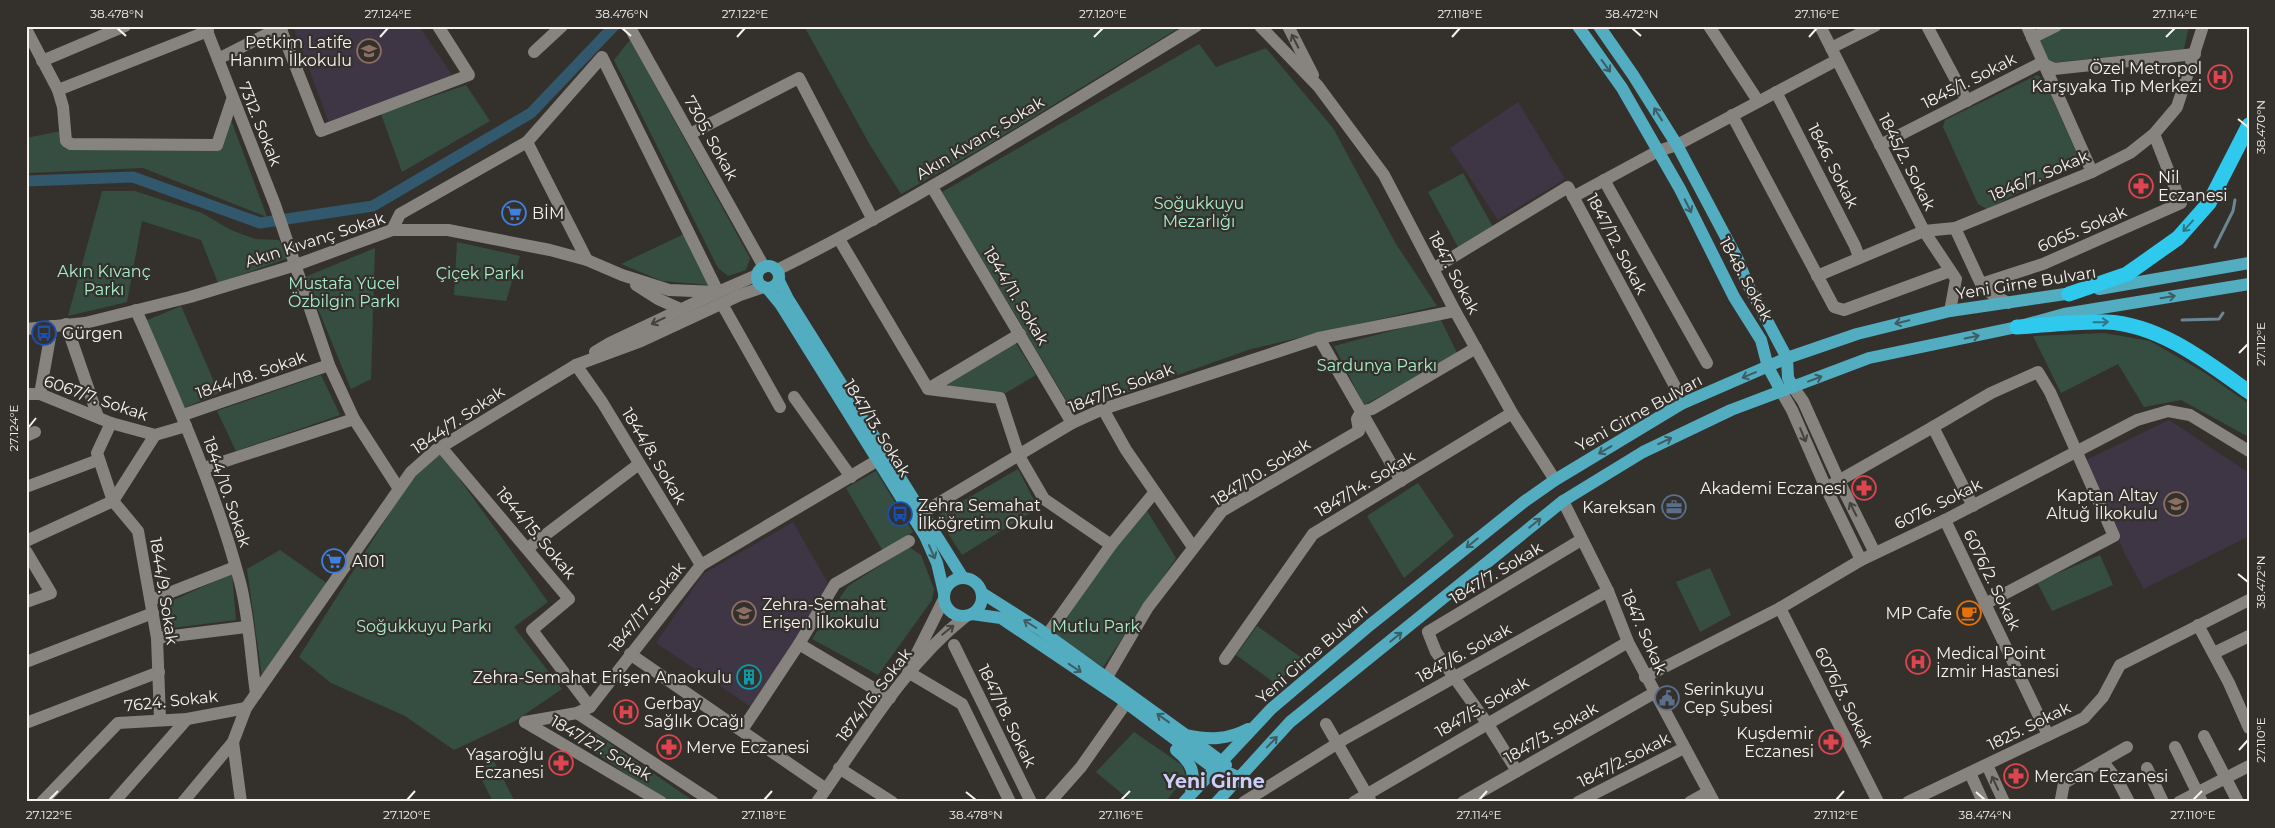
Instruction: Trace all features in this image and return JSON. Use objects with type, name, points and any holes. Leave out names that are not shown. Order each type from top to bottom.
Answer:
[{"type":"highway","points":[[2069,294],[2126,274],[2178,238],[2209,203],[2249,125]]},
{"type":"highway","points":[[2017,327],[2106,322],[2138,328],[2184,347],[2249,392]]},
{"type":"main road","name":"1848. Sokak","points":[[1578,26],[1622,88],[1658,151],[1734,297],[1762,340],[1768,367],[1787,389]]},
{"type":"main road","name":"1848. Sokak","points":[[1598,26],[1633,75],[1677,145],[1738,260],[1747,283],[1787,358],[1787,389]]},
{"type":"main road","name":"Yeni Girne Bulvarı","points":[[1187,798],[1271,708],[1370,624],[1525,501],[1555,480],[1681,404],[1787,358],[1857,334],[1950,311],[2069,294],[2249,263]]},
{"type":"main road","points":[[771,266],[778,276],[774,286],[765,288],[758,282],[760,271],[771,266]]},
{"type":"main road","name":"1847/13. Sokak","points":[[778,276],[963,578]]},
{"type":"main road","points":[[1217,802],[1290,722],[1563,501],[1643,452],[1731,410],[1869,358],[2017,327],[2064,314],[2249,284]]},
{"type":"main road","name":"1847/13. Sokak","points":[[765,288],[782,305],[924,536],[937,563],[944,596]]},
{"type":"main road","points":[[1217,764],[1186,735],[1107,677],[982,593],[975,582],[963,578],[951,582],[944,596],[950,611],[955,614],[1001,618],[1126,703],[1155,726],[1238,777]]},
{"type":"main road","points":[[969,615],[980,605],[982,593]]},
{"type":"main road","points":[[1155,726],[1161,738],[1187,759],[1193,768],[1194,776],[1187,798]]},
{"type":"main road","points":[[1186,735],[1215,740],[1230,737],[1255,726]]},
{"type":"street","points":[[42,61],[125,26]]},
{"type":"street","points":[[218,59],[281,27],[321,131],[469,75],[438,26]]},
{"type":"street","points":[[534,52],[562,26]]},
{"type":"street","name":"Akın Kıvanç Sokak","points":[[778,276],[839,239],[932,187],[1196,26]]},
{"type":"street","name":"1847. Sokak","points":[[1260,26],[1318,86],[1384,175],[1455,311],[1512,413],[1555,480]]},
{"type":"street","name":"1847. Sokak","points":[[1288,26],[1318,86]]},
{"type":"street","points":[[1709,26],[1758,101]]},
{"type":"street","name":"1845/2. Sokak","points":[[1820,26],[1924,231],[1956,279],[1950,311]]},
{"type":"street","points":[[1831,48],[1875,26]]},
{"type":"street","points":[[1928,26],[1967,100]]},
{"type":"street","points":[[2056,26],[2029,32],[2041,63],[2092,172]]},
{"type":"street","name":"1846/7. Sokak","points":[[1817,276],[1924,231],[1955,228],[2092,172],[2130,153],[2154,134],[2177,107],[2203,26]]},
{"type":"street","points":[[58,90],[206,29]]},
{"type":"street","name":"7312. Sokak","points":[[206,29],[232,100],[275,205],[296,265]]},
{"type":"street","points":[[30,30],[42,61],[58,90],[63,108],[66,141],[71,144],[217,145],[232,100]]},
{"type":"street","name":"7305. Sokak","points":[[632,31],[690,134],[760,271]]},
{"type":"street","name":"1845/1. Sokak","points":[[1880,145],[2041,63],[2054,69],[2195,54]]},
{"type":"street","points":[[392,230],[400,214],[527,142],[602,57],[720,298],[780,407]]},
{"type":"street","points":[[1573,197],[1658,151],[1677,145],[1837,60]]},
{"type":"street","points":[[690,134],[799,78],[874,220]]},
{"type":"street","name":"1846. Sokak","points":[[1776,92],[1856,246],[1859,257]]},
{"type":"street","points":[[1732,115],[1834,307],[1844,310],[1950,271]]},
{"type":"street","name":"6065. Sokak","points":[[1981,284],[2043,264],[2181,203],[2154,134]]},
{"type":"street","points":[[527,142],[587,260]]},
{"type":"street","points":[[1604,180],[1707,363]]},
{"type":"street","name":"1844/11. Sokak","points":[[932,187],[1072,423]]},
{"type":"street","name":"1847/12. Sokak","points":[[1433,269],[1568,187],[1677,390],[1681,404]]},
{"type":"street","points":[[1955,228],[1981,284],[1992,294],[2008,303]]},
{"type":"street","name":"Akın Kıvanç Sokak","points":[[26,329],[85,323],[136,310],[296,265],[392,230],[448,230],[550,250],[587,260],[622,275],[669,290],[720,298],[760,271]]},
{"type":"street","points":[[839,239],[928,389]]},
{"type":"street","points":[[296,265],[329,365],[354,418],[399,489]]},
{"type":"street","points":[[622,275],[658,299],[695,315]]},
{"type":"street","name":"1844/7. Sokak","points":[[241,802],[234,742],[246,708],[411,472],[441,447],[576,365],[641,341],[695,315],[720,298],[765,288]]},
{"type":"street","points":[[576,365],[610,343],[681,309],[720,298]]},
{"type":"street","name":"1844/10. Sokak","points":[[136,310],[185,420],[204,468],[235,567],[240,583],[256,694]]},
{"type":"street","name":"1847/15. Sokak","points":[[922,513],[1072,423],[1103,409],[1319,338],[1455,311]]},
{"type":"street","points":[[66,324],[98,417]]},
{"type":"street","points":[[40,394],[52,326]]},
{"type":"street","points":[[928,389],[1020,334]]},
{"type":"street","points":[[1319,338],[1402,481]]},
{"type":"street","points":[[1361,412],[1372,409],[1476,348]]},
{"type":"street","name":"1844/18. Sokak","points":[[155,435],[185,420],[329,365]]},
{"type":"street","name":"1844/8. Sokak","points":[[576,365],[701,565]]},
{"type":"street","points":[[1826,488],[1991,393],[2038,372],[2050,392],[2075,453],[2114,536],[1985,604]]},
{"type":"street","points":[[928,389],[1000,398],[1019,456],[1044,499],[1111,545]]},
{"type":"street","name":"1848. Sokak","points":[[1787,389],[1803,401],[1839,481],[1875,553]]},
{"type":"street","name":"1848. Sokak","points":[[1787,389],[1792,410],[1826,488],[1861,560]]},
{"type":"street","name":"6067/7. Sokak","points":[[26,394],[40,394],[111,423],[155,435]]},
{"type":"street","points":[[794,397],[851,477]]},
{"type":"street","points":[[1103,409],[1126,450],[1192,547]]},
{"type":"street","name":"6076. Sokak","points":[[1645,677],[1780,608],[1861,560],[1974,506],[2137,420],[2168,411],[2190,415],[2249,451]]},
{"type":"street","name":"1847/10. Sokak","points":[[1107,677],[1148,607],[1192,547],[1222,511],[1358,431],[1358,418],[1361,412]]},
{"type":"street","name":"1847/14. Sokak","points":[[1226,659],[1313,534],[1512,413]]},
{"type":"street","points":[[204,468],[354,418]]},
{"type":"street","points":[[26,487],[98,460],[97,454],[111,423]]},
{"type":"street","points":[[1933,427],[1974,506]]},
{"type":"street","points":[[26,541],[113,501],[155,435]]},
{"type":"street","name":"1844/15. Sokak","points":[[441,447],[569,599],[532,630],[590,707]]},
{"type":"street","name":"1844/9. Sokak","points":[[98,460],[113,501],[138,531],[157,638],[160,719]]},
{"type":"street","name":"1847/17. Sokak","points":[[525,722],[578,713],[590,707],[701,565],[878,460]]},
{"type":"street","points":[[528,548],[639,464]]},
{"type":"street","points":[[1047,635],[1111,545],[1154,493]]},
{"type":"street","name":"1847. Sokak","points":[[1563,501],[1608,591],[1628,642],[1645,677],[1711,797]]},
{"type":"street","name":"6076/2. Sokak","points":[[1945,520],[2048,736]]},
{"type":"street","name":"1847/7. Sokak","points":[[1455,678],[1436,652],[1428,632],[1581,540]]},
{"type":"street","points":[[742,730],[799,644],[835,584],[909,541]]},
{"type":"street","points":[[26,551],[51,592],[26,602]]},
{"type":"street","points":[[151,600],[235,567]]},
{"type":"street","name":"1847/6. Sokak","points":[[1336,744],[1608,591]]},
{"type":"street","points":[[944,596],[908,672],[962,704],[1010,802]]},
{"type":"street","name":"1825. Sokak","points":[[1908,802],[2084,718],[2103,697],[2120,665],[2249,600]]},
{"type":"street","name":"6076/3. Sokak","points":[[1780,608],[1878,802]]},
{"type":"street","points":[[26,662],[153,614]]},
{"type":"street","name":"1874/16. Sokak","points":[[817,802],[908,672],[940,637],[969,615]]},
{"type":"street","points":[[2198,625],[2214,653],[2249,728]]},
{"type":"street","points":[[157,638],[246,627]]},
{"type":"street","points":[[2214,653],[2249,636]]},
{"type":"street","name":"1847/5. Sokak","points":[[1354,802],[1369,798],[1487,723],[1628,642]]},
{"type":"street","points":[[799,644],[890,698]]},
{"type":"street","name":"1847/18. Sokak","points":[[954,645],[1031,802]]},
{"type":"street","points":[[630,654],[826,789]]},
{"type":"street","points":[[26,723],[159,672]]},
{"type":"street","points":[[1455,678],[1487,723],[1517,771]]},
{"type":"street","name":"1847/3. Sokak","points":[[1463,802],[1483,797],[1517,771],[1654,693]]},
{"type":"street","points":[[1050,802],[1081,767],[1126,703]]},
{"type":"street","name":"7624. Sokak","points":[[42,802],[118,723],[160,719],[187,719],[246,708]]},
{"type":"street","name":"1847/27. Sokak","points":[[578,713],[713,802]]},
{"type":"street","points":[[114,802],[187,719]]},
{"type":"street","name":"1847/27. Sokak","points":[[525,722],[661,802]]},
{"type":"street","points":[[1326,724],[1369,798]]},
{"type":"street","points":[[2204,736],[2227,777],[2238,802]]},
{"type":"street","points":[[183,802],[234,742]]},
{"type":"street","points":[[1244,802],[1336,744]]},
{"type":"street","points":[[2060,801],[2064,783],[2127,747]]},
{"type":"street","points":[[2175,747],[2200,797]]},
{"type":"street","name":"1847/2.Sokak","points":[[1578,802],[1684,748]]},
{"type":"street","points":[[2103,762],[2118,781],[2129,802]]},
{"type":"street","points":[[1987,765],[2004,802]]},
{"type":"street","points":[[2179,802],[2200,797],[2227,777],[2249,766]]},
{"type":"street","points":[[839,768],[892,802]]},
{"type":"street","points":[[2147,768],[2162,802]]},
{"type":"street","points":[[1970,773],[1984,802]]},
{"type":"street","points":[[1690,802],[1711,797]]},
{"type":"shaded area","name":"Petkim Latife Hanım İlkokulu","points":[[293,26],[419,26],[452,75],[329,123]]},
{"type":"shaded area","points":[[1518,102],[1565,179],[1498,220],[1450,148]]},
{"type":"shaded area","name":"Kaptan Altay Altuğ İlkokulu","points":[[2169,420],[2249,473],[2249,536],[2144,589],[2125,554],[2086,460]]},
{"type":"shaded area","name":"Zehra-Semahat Erişen İlkokulu","points":[[793,522],[828,583],[793,647],[751,707],[656,643],[703,574]]},
{"type":"green space","points":[[804,26],[1182,26],[986,146],[901,194],[870,145]]},
{"type":"green space","points":[[2065,26],[2189,26],[2184,49],[2051,63],[2034,41]]},
{"type":"green space","points":[[630,40],[750,258],[746,270],[728,276],[718,268],[614,60]]},
{"type":"green space","name":"Soğukkuyu Mezarlığı","points":[[1199,44],[1216,67],[1266,48],[1333,128],[1396,244],[1437,306],[1251,349],[1098,403],[1090,399],[1071,408],[942,192]]},
{"type":"green space","points":[[2037,75],[2044,79],[2080,161],[1987,209],[1978,204],[1943,127],[1945,120]]},
{"type":"green space","points":[[466,85],[490,121],[402,172],[381,114]]},
{"type":"green space","points":[[231,120],[267,217],[143,168],[26,173],[26,138],[61,131],[62,144],[220,150]]},
{"type":"green space","points":[[1463,173],[1493,227],[1458,247],[1428,192]]},
{"type":"green space","name":"Akın Kıvanç Parkı","points":[[102,191],[135,191],[202,213],[231,230],[255,239],[279,240],[288,258],[218,283],[201,240],[142,221],[127,302],[68,316]]},
{"type":"green space","points":[[684,234],[710,285],[662,281],[621,264]]},
{"type":"green space","name":"Çiçek Parkı","points":[[457,242],[520,256],[506,301],[454,295]]},
{"type":"green space","name":"Mustafa Yücel Özbilgin Parkı","points":[[375,248],[371,379],[351,389],[305,277]]},
{"type":"green space","points":[[181,306],[219,393],[184,408],[145,321]]},
{"type":"green space","name":"Sardunya Parkı","points":[[1440,318],[1458,355],[1364,405],[1334,346]]},
{"type":"green space","points":[[2104,333],[2150,341],[2205,373],[2249,404],[2249,437],[2181,400],[2144,407],[2118,364],[2061,393],[2033,336]]},
{"type":"green space","points":[[1015,342],[1036,375],[1004,394],[943,386]]},
{"type":"green space","points":[[321,375],[340,415],[236,451],[217,411]]},
{"type":"green space","name":"Soğukkuyu Parkı","points":[[441,453],[548,602],[514,627],[562,689],[515,721],[454,750],[405,716],[331,683],[299,657],[413,476]]},
{"type":"green space","points":[[1018,469],[1038,508],[962,555],[937,516]]},
{"type":"green space","points":[[876,471],[913,532],[883,551],[846,488]]},
{"type":"green space","points":[[1418,483],[1454,536],[1404,578],[1367,516]]},
{"type":"green space","name":"Mutlu Park","points":[[1144,506],[1176,558],[1103,667],[1055,635]]},
{"type":"green space","points":[[909,547],[921,555],[934,589],[932,600],[878,675],[812,639],[848,586]]},
{"type":"green space","points":[[280,550],[328,584],[262,677],[247,569]]},
{"type":"green space","points":[[2100,555],[2113,585],[2052,611],[2037,582]]},
{"type":"green space","points":[[1710,568],[1731,615],[1700,632],[1676,582]]},
{"type":"green space","points":[[232,574],[236,620],[164,629],[162,605]]},
{"type":"green space","points":[[1257,626],[1302,658],[1276,684],[1236,655]]},
{"type":"green space","points":[[1134,732],[1182,765],[1186,777],[1165,802],[1132,802],[1096,772]]},
{"type":"green space","points":[[596,734],[695,802],[667,802],[587,747]]},
{"type":"green space","points":[[494,761],[515,802],[493,802],[477,770]]},
{"type":"waterway","points":[[26,181],[133,177],[260,223],[373,206],[531,113],[614,26]]},
{"type":"waterway","points":[[2215,247],[2233,211],[2235,200]]},
{"type":"waterway","points":[[2182,320],[2219,319],[2223,313]]},
{"type":"place","name":"Petkim Latife Hanım İlkokulu","points":[[369,51]]},
{"type":"place","name":"Özel Metropol Karşıyaka Tıp Merkezi","points":[[2220,77]]},
{"type":"place","name":"Nil Eczanesi","points":[[2141,186]]},
{"type":"place","name":"BİM","points":[[514,213]]},
{"type":"place","name":"Gürgen","points":[[44,333]]},
{"type":"place","name":"Akademi Eczanesi","points":[[1864,488]]},
{"type":"place","name":"Kaptan Altay Altuğ İlkokulu","points":[[2176,504]]},
{"type":"place","name":"Kareksan","points":[[1674,507]]},
{"type":"place","name":"Zehra Semahat İlköğretim Okulu","points":[[900,514]]},
{"type":"place","name":"A101","points":[[334,561]]},
{"type":"place","name":"Zehra-Semahat Erişen İlkokulu","points":[[744,613]]},
{"type":"place","name":"MP Cafe","points":[[1969,613]]},
{"type":"place","name":"Medical Point İzmir Hastanesi","points":[[1918,662]]},
{"type":"place","name":"Zehra-Semahat Erişen Anaokulu","points":[[749,677]]},
{"type":"place","name":"Serinkuyu Cep Şubesi","points":[[1667,698]]},
{"type":"place","name":"Gerbay Sağlık Ocağı","points":[[626,712]]},
{"type":"place","name":"Kuşdemir Eczanesi","points":[[1831,742]]},
{"type":"place","name":"Merve Eczanesi","points":[[669,747]]},
{"type":"place","name":"Yaşaroğlu Eczanesi","points":[[561,763]]},
{"type":"place","name":"Mercan Eczanesi","points":[[2016,776]]},
{"type":"district","name":"Yeni Girne","points":[[1214,781]]}]
